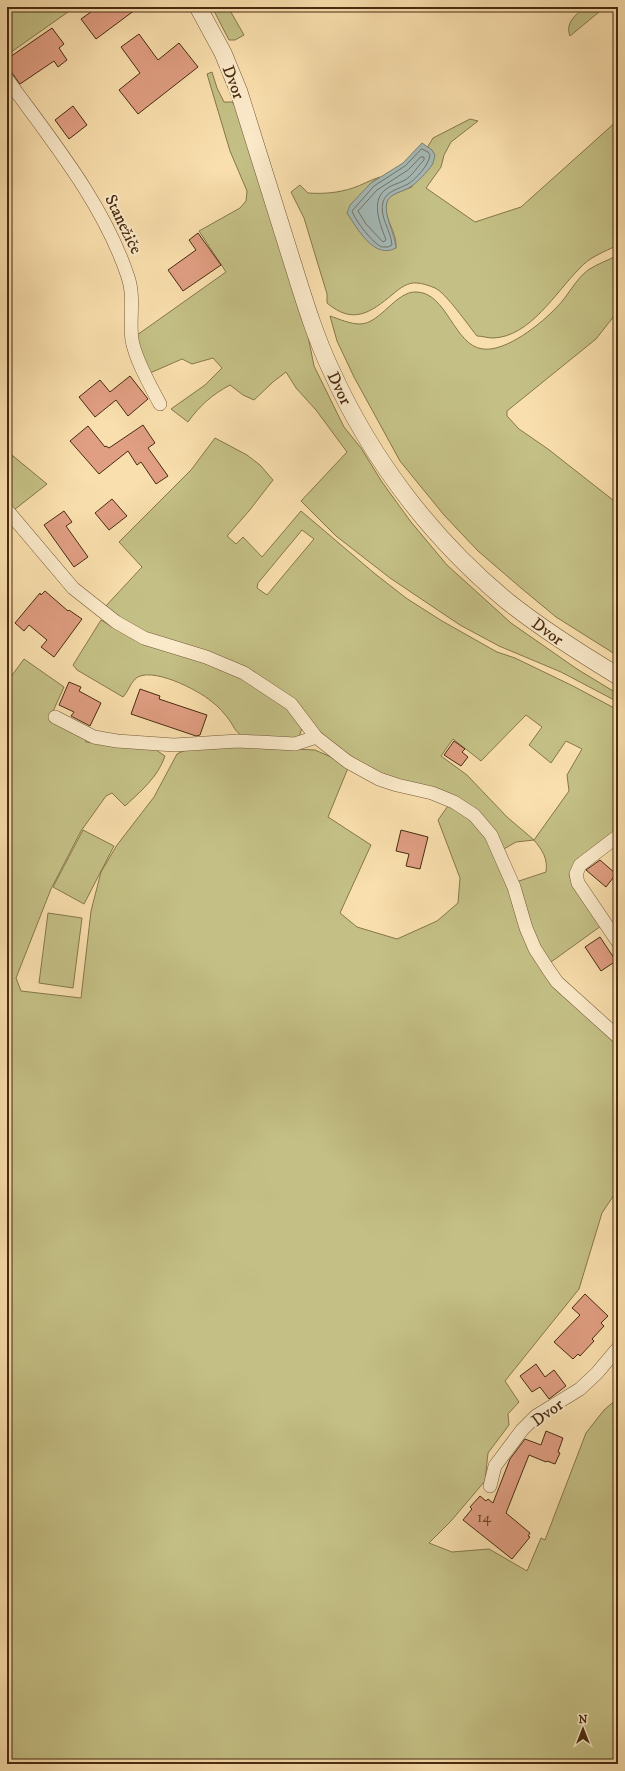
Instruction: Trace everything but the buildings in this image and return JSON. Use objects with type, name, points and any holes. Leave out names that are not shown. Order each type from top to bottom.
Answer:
[{"type":"street","name":"Dvor","points":[[198,7],[223,53],[239,92],[318,339],[348,404],[369,442],[401,490],[433,529],[465,563],[507,601],[535,622],[583,656],[618,676]]},
{"type":"street","name":"Stanežiče","points":[[7,79],[95,204],[117,245],[131,288],[132,342],[160,404]]},
{"type":"street","points":[[7,510],[73,588],[116,622],[144,638],[206,657],[244,673],[292,704],[316,737],[348,762],[367,773],[397,785],[432,793],[454,802],[474,815],[491,835],[514,887],[526,928],[539,956],[557,982],[618,1037]]},
{"type":"street","points":[[55,717],[94,737],[117,741],[174,745],[238,741],[295,744],[316,737]]},
{"type":"street","points":[[618,836],[580,865],[576,874],[578,883],[618,942]]},
{"type":"street","name":"Dvor","points":[[490,1486],[495,1466],[522,1430],[536,1416],[580,1388],[597,1373],[618,1348]]},
{"type":"shaded area","points":[[7,7],[75,7],[7,55]]},
{"type":"shaded area","points":[[212,7],[228,7],[244,35],[235,40],[229,40]]},
{"type":"shaded area","points":[[584,7],[605,7],[570,36],[570,23]]},
{"type":"shaded area","points":[[212,72],[217,88],[224,102],[232,102],[236,107],[306,326],[314,366],[344,427],[361,448],[382,482],[411,522],[447,565],[511,623],[577,669],[618,694],[618,702],[561,672],[499,646],[460,625],[390,578],[336,536],[301,501],[347,452],[316,410],[296,388],[286,372],[254,400],[243,395],[230,385],[207,401],[188,422],[171,409],[205,385],[222,368],[213,358],[192,364],[182,359],[150,373],[138,347],[137,335],[226,272],[199,231],[240,208],[246,201],[247,191],[230,151],[207,74]]},
{"type":"shaded area","points":[[470,119],[478,121],[451,142],[444,155],[441,167],[426,188],[475,222],[521,207],[618,120],[618,245],[587,261],[541,312],[519,330],[506,336],[493,338],[477,336],[440,291],[421,284],[410,283],[404,286],[377,307],[361,314],[345,314],[336,310],[327,303],[327,294],[304,218],[291,192],[300,185],[308,193],[336,192],[353,188],[380,177],[371,183],[347,213],[370,243],[396,248],[394,233],[387,217],[387,200],[398,192],[412,187],[427,148],[433,138]]},
{"type":"shaded area","points":[[618,255],[618,311],[596,339],[507,411],[507,416],[519,429],[548,449],[618,504],[618,656],[556,617],[478,551],[444,515],[400,461],[354,377],[337,341],[330,316],[352,323],[367,323],[409,293],[416,292],[427,294],[443,309],[457,330],[473,346],[483,349],[492,349],[512,342],[533,329],[557,307],[583,274],[595,266]]},
{"type":"shaded area","points":[[215,438],[247,455],[260,465],[273,480],[227,536],[236,544],[243,537],[262,557],[301,511],[406,598],[442,621],[497,652],[515,658],[618,710],[618,764],[614,770],[618,778],[618,828],[611,837],[576,863],[569,874],[573,887],[601,926],[551,962],[537,945],[516,882],[546,872],[544,854],[534,840],[516,842],[502,850],[476,812],[384,777],[330,743],[288,696],[148,635],[104,608],[142,567],[119,542],[191,470]],"holes":[[[302,530],[314,539],[267,595],[257,588],[258,583]],[[526,715],[542,727],[529,745],[551,763],[566,741],[582,749],[567,775],[569,791],[534,840],[507,817],[467,775],[441,756],[453,739],[481,761]]]},
{"type":"shaded area","points":[[7,451],[47,484],[14,510],[7,500]]},
{"type":"shaded area","points":[[101,620],[135,640],[230,669],[290,707],[302,728],[299,737],[293,741],[241,735],[224,713],[205,696],[162,677],[142,675],[135,679],[123,697],[77,670],[73,665]]},
{"type":"shaded area","points":[[24,659],[64,687],[50,718],[85,736],[86,742],[156,750],[165,756],[158,771],[143,789],[125,806],[112,793],[106,796],[81,831],[51,889],[16,978],[21,991],[81,998],[91,911],[101,872],[117,845],[154,797],[177,754],[191,747],[213,745],[315,750],[338,760],[348,768],[328,817],[371,845],[340,913],[357,927],[397,939],[437,921],[458,903],[460,878],[438,820],[450,803],[469,816],[488,836],[532,952],[618,1040],[618,1189],[602,1213],[579,1289],[505,1381],[519,1402],[508,1414],[509,1425],[488,1453],[485,1481],[451,1521],[429,1543],[452,1552],[489,1549],[527,1571],[541,1538],[545,1540],[586,1433],[604,1410],[618,1398],[618,1764],[7,1764],[7,682]]},
{"type":"shaded area","points":[[83,830],[114,846],[84,904],[53,887]]},
{"type":"shaded area","points":[[48,913],[82,918],[73,988],[39,983]]},
{"type":"water","points":[[422,143],[432,150],[435,155],[433,163],[416,183],[394,195],[387,202],[386,207],[388,218],[396,248],[388,251],[380,250],[367,241],[347,213],[350,205],[371,183],[403,163]]}]
